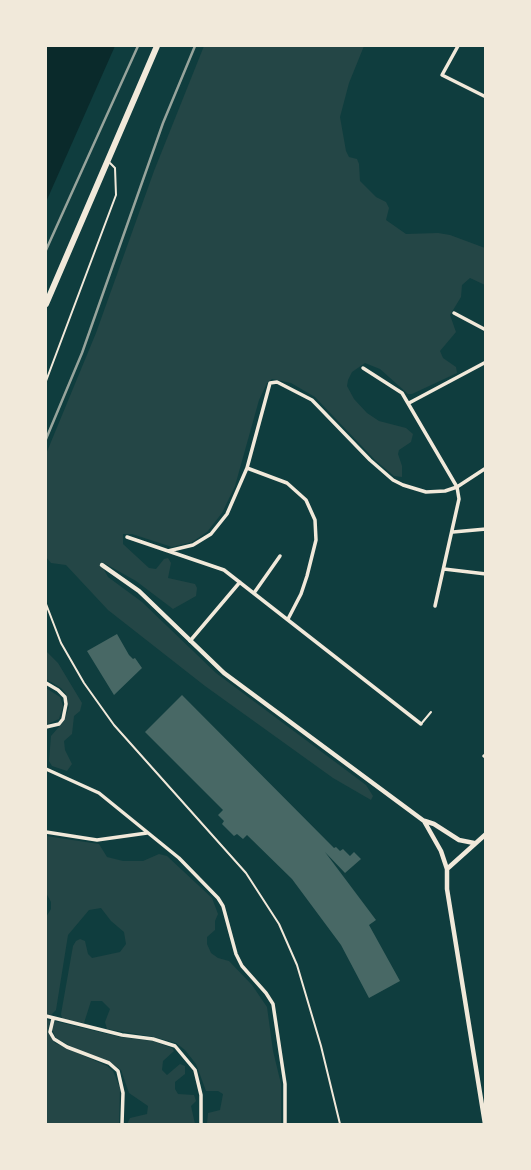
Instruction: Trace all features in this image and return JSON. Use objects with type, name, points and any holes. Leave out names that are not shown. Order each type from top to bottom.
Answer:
[{"type":"main road","points":[[46,303],[158,46]]},
{"type":"street","points":[[458,46],[442,75],[485,97]]},
{"type":"street","points":[[454,313],[485,330]]},
{"type":"street","points":[[409,403],[485,362]]},
{"type":"street","points":[[363,368],[402,393],[457,487],[459,499],[453,532],[435,606]]},
{"type":"street","points":[[168,551],[192,545],[211,534],[227,514],[247,468],[270,383],[277,382],[312,400],[393,480],[426,492],[445,491],[457,487],[485,468]]},
{"type":"street","points":[[247,468],[287,483],[306,500],[313,513],[316,529],[314,551],[301,594],[288,618]]},
{"type":"street","points":[[453,532],[485,528]]},
{"type":"street","points":[[127,537],[224,570],[421,723]]},
{"type":"street","points":[[254,593],[280,556]]},
{"type":"street","points":[[102,565],[139,591],[224,673],[424,821],[434,824],[459,840],[475,844]]},
{"type":"street","points":[[444,569],[485,574]]},
{"type":"street","points":[[190,642],[240,582]]},
{"type":"street","points":[[46,683],[65,697],[66,704],[63,719],[59,724],[46,727]]},
{"type":"street","points":[[46,769],[99,793],[179,858],[218,898],[242,967],[273,1004],[285,1084],[285,1125]]},
{"type":"street","points":[[424,821],[441,851],[447,869],[447,889],[485,1125]]},
{"type":"street","points":[[46,832],[97,840],[148,833]]},
{"type":"street","points":[[447,869],[485,834]]},
{"type":"street","points":[[46,1016],[175,1046],[195,1070],[201,1095],[201,1125]]},
{"type":"street","points":[[53,1019],[50,1032],[54,1039],[67,1047],[109,1063],[118,1071],[124,1093],[122,1125]]},
{"type":"lane","points":[[46,381],[116,195],[115,168],[107,160]]},
{"type":"lane","points":[[46,604],[61,643],[114,725],[246,873],[279,924],[297,965],[321,1046],[340,1125]]},
{"type":"lane","points":[[421,723],[431,712]]},
{"type":"lane","points":[[476,1072],[485,1071]]},
{"type":"shaded area","points":[[46,46],[115,46],[46,202]]},
{"type":"shaded area","points":[[204,46],[364,46],[349,83],[340,117],[346,151],[349,157],[357,159],[360,181],[376,197],[386,202],[389,208],[386,220],[406,234],[450,235],[485,248],[485,285],[470,278],[462,285],[461,297],[450,315],[456,332],[440,351],[443,358],[456,367],[457,373],[412,394],[408,394],[380,369],[365,363],[352,372],[348,380],[347,386],[354,399],[367,413],[379,421],[406,428],[413,434],[411,442],[399,450],[402,477],[394,476],[375,460],[315,397],[291,383],[272,379],[267,383],[259,400],[235,486],[222,513],[207,532],[192,542],[172,547],[132,534],[123,534],[123,544],[149,568],[156,569],[168,558],[171,563],[168,578],[195,584],[196,596],[173,609],[136,581],[104,563],[101,564],[108,577],[142,602],[216,673],[366,785],[373,796],[371,800],[333,778],[205,686],[108,610],[66,565],[51,563],[46,557],[46,454],[96,333],[154,171]]},
{"type":"shaded area","points":[[46,651],[58,663],[82,703],[80,711],[74,716],[72,734],[64,741],[72,764],[67,771],[52,766],[49,761],[51,736],[64,721],[69,707],[66,694],[46,679]]},
{"type":"shaded area","points":[[46,688],[60,697],[63,706],[59,719],[48,724],[46,723]]},
{"type":"shaded area","points":[[46,836],[99,844],[107,857],[123,861],[143,861],[159,854],[167,856],[212,898],[218,914],[215,930],[207,937],[211,953],[229,961],[252,985],[267,1007],[281,1084],[281,1124],[207,1124],[208,1113],[220,1110],[223,1094],[206,1091],[196,1064],[176,1043],[107,1029],[105,1022],[110,1009],[102,1001],[91,1001],[84,1023],[62,1019],[76,941],[85,941],[88,954],[92,958],[120,952],[126,944],[124,932],[101,908],[89,910],[68,935],[56,1010],[51,1015],[46,1014],[46,917],[51,909],[51,902],[46,893]]},
{"type":"shaded area","points":[[46,1019],[50,1021],[48,1031],[55,1043],[113,1071],[120,1088],[119,1124],[46,1124]]},
{"type":"shaded area","points":[[54,1021],[120,1037],[153,1041],[172,1048],[174,1051],[163,1061],[162,1070],[167,1075],[180,1064],[185,1066],[185,1074],[175,1082],[175,1089],[178,1094],[194,1095],[196,1101],[191,1106],[195,1124],[127,1124],[130,1118],[147,1114],[148,1106],[129,1093],[121,1070],[109,1061],[76,1049],[56,1038],[52,1029]]},
{"type":"building","points":[[117,634],[129,655],[135,658],[142,668],[114,695],[87,651]]},
{"type":"building","points":[[182,695],[334,848],[340,851],[343,849],[350,856],[354,852],[361,859],[345,873],[325,852],[376,920],[369,925],[400,981],[369,998],[341,945],[292,879],[247,835],[243,839],[237,834],[234,836],[222,824],[224,821],[218,815],[223,810],[145,732]]},
{"type":"railway","points":[[46,250],[138,46]]},
{"type":"railway","points":[[46,439],[82,353],[163,123],[195,46]]}]
